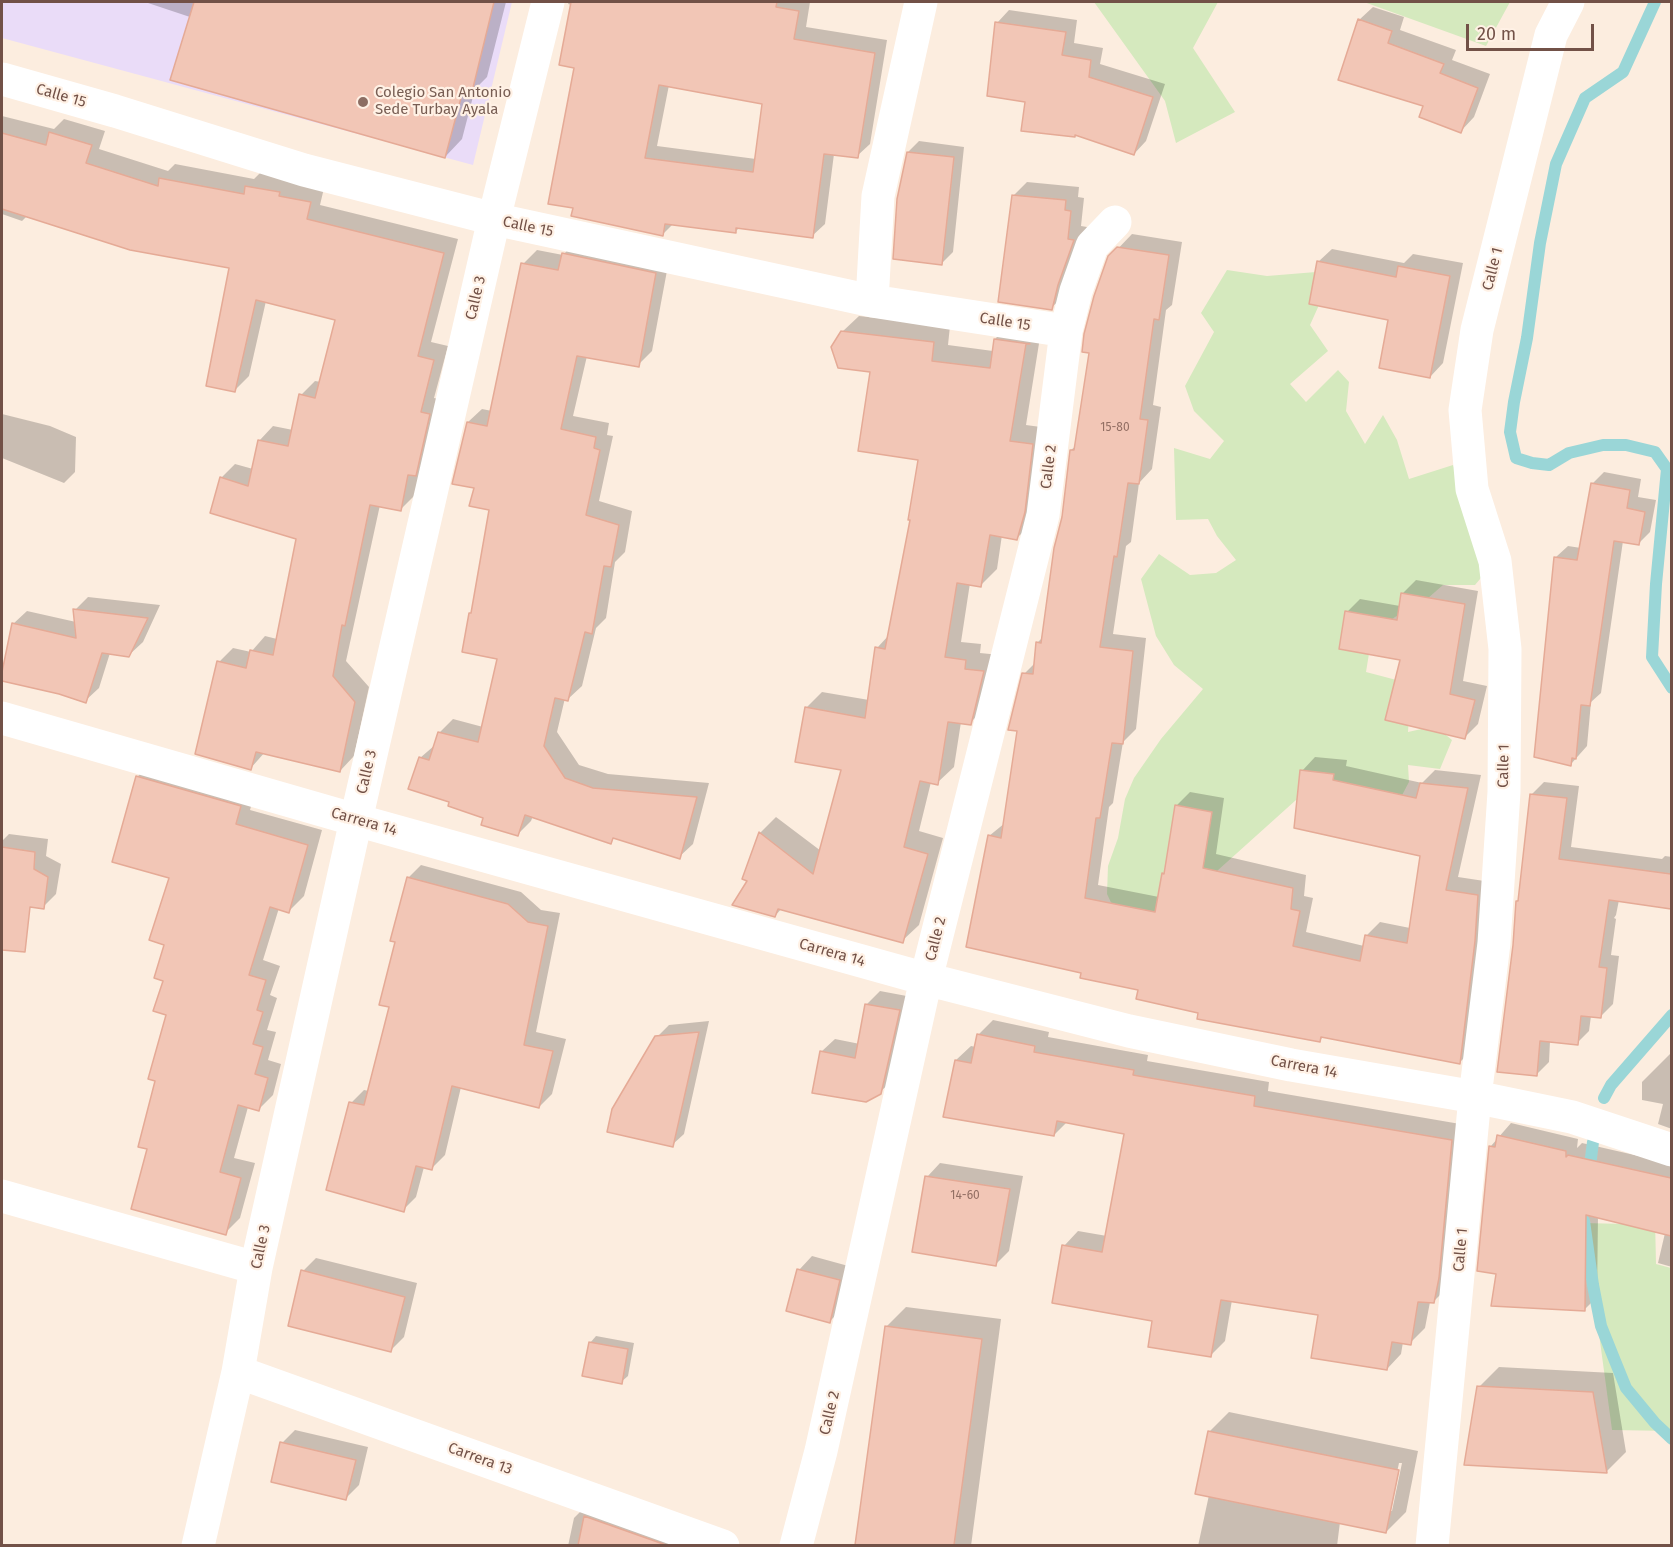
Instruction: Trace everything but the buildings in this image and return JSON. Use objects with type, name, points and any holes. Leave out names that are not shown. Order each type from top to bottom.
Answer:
[{"type":"street","name":"Calle 3","points":[[198,1545],[237,1372],[256,1268],[356,820],[494,219],[548,2]]},
{"type":"street","points":[[872,301],[878,196],[921,2]]},
{"type":"street","name":"Calle 1","points":[[1432,1545],[1475,1097],[1494,943],[1504,792],[1505,649],[1495,561],[1472,489],[1465,410],[1477,330],[1551,35],[1568,2]]},
{"type":"street","name":"Calle 15","points":[[2,79],[115,111],[304,170],[494,219],[872,301],[1065,332]]},
{"type":"street","name":"Calle 2","points":[[796,1545],[821,1451],[926,979],[1043,515],[1065,332],[1092,246],[1114,222]]},
{"type":"street","name":"Carrera 14","points":[[2,718],[356,820],[926,979],[1141,1034],[1291,1065],[1475,1097],[1572,1117],[1671,1150]]},
{"type":"street","points":[[2,1196],[256,1268]]},
{"type":"street","name":"Carrera 13","points":[[237,1372],[723,1545]]},
{"type":"shaded area","name":"Colegio San Antonio Sede Turbay Ayala","points":[[2,2],[512,2],[473,165],[2,38]]},
{"type":"green space","points":[[1094,2],[1218,2],[1193,48],[1235,112],[1176,143],[1165,101]]},
{"type":"green space","points":[[1364,2],[1510,2],[1486,46]]},
{"type":"green space","points":[[1227,270],[1267,276],[1316,272],[1319,305],[1310,325],[1328,351],[1290,384],[1306,402],[1338,370],[1349,382],[1346,411],[1365,444],[1383,415],[1397,440],[1409,479],[1453,465],[1495,561],[1475,585],[1443,585],[1419,606],[1395,617],[1372,635],[1366,672],[1404,682],[1409,715],[1408,732],[1435,726],[1452,740],[1440,769],[1408,765],[1409,782],[1399,801],[1296,800],[1167,916],[1115,911],[1107,894],[1108,866],[1118,838],[1125,799],[1134,778],[1161,739],[1203,689],[1174,665],[1156,636],[1141,579],[1159,554],[1190,575],[1216,573],[1236,560],[1217,536],[1208,519],[1176,520],[1174,448],[1210,459],[1224,441],[1194,411],[1185,386],[1214,332],[1201,313]]},
{"type":"green space","points":[[1655,1219],[1656,1264],[1671,1268],[1671,1431],[1612,1430],[1584,1223],[1625,1224]]},
{"type":"waterway","points":[[1655,2],[1623,72],[1585,98],[1556,164],[1540,243],[1527,338],[1510,432],[1516,458],[1532,463],[1549,465],[1569,453],[1603,445],[1626,445],[1655,452],[1667,469],[1656,584],[1652,657],[1672,688]]},
{"type":"waterway","points":[[1604,1098],[1611,1085],[1672,1015]]},
{"type":"waterway","points":[[1589,1174],[1593,1142]]},
{"type":"waterway","points":[[1584,1221],[1601,1326],[1613,1356],[1626,1388],[1655,1423],[1672,1439]]},
{"type":"place","name":"Colegio San Antonio Sede Turbay Ayala","points":[[363,102]]}]
